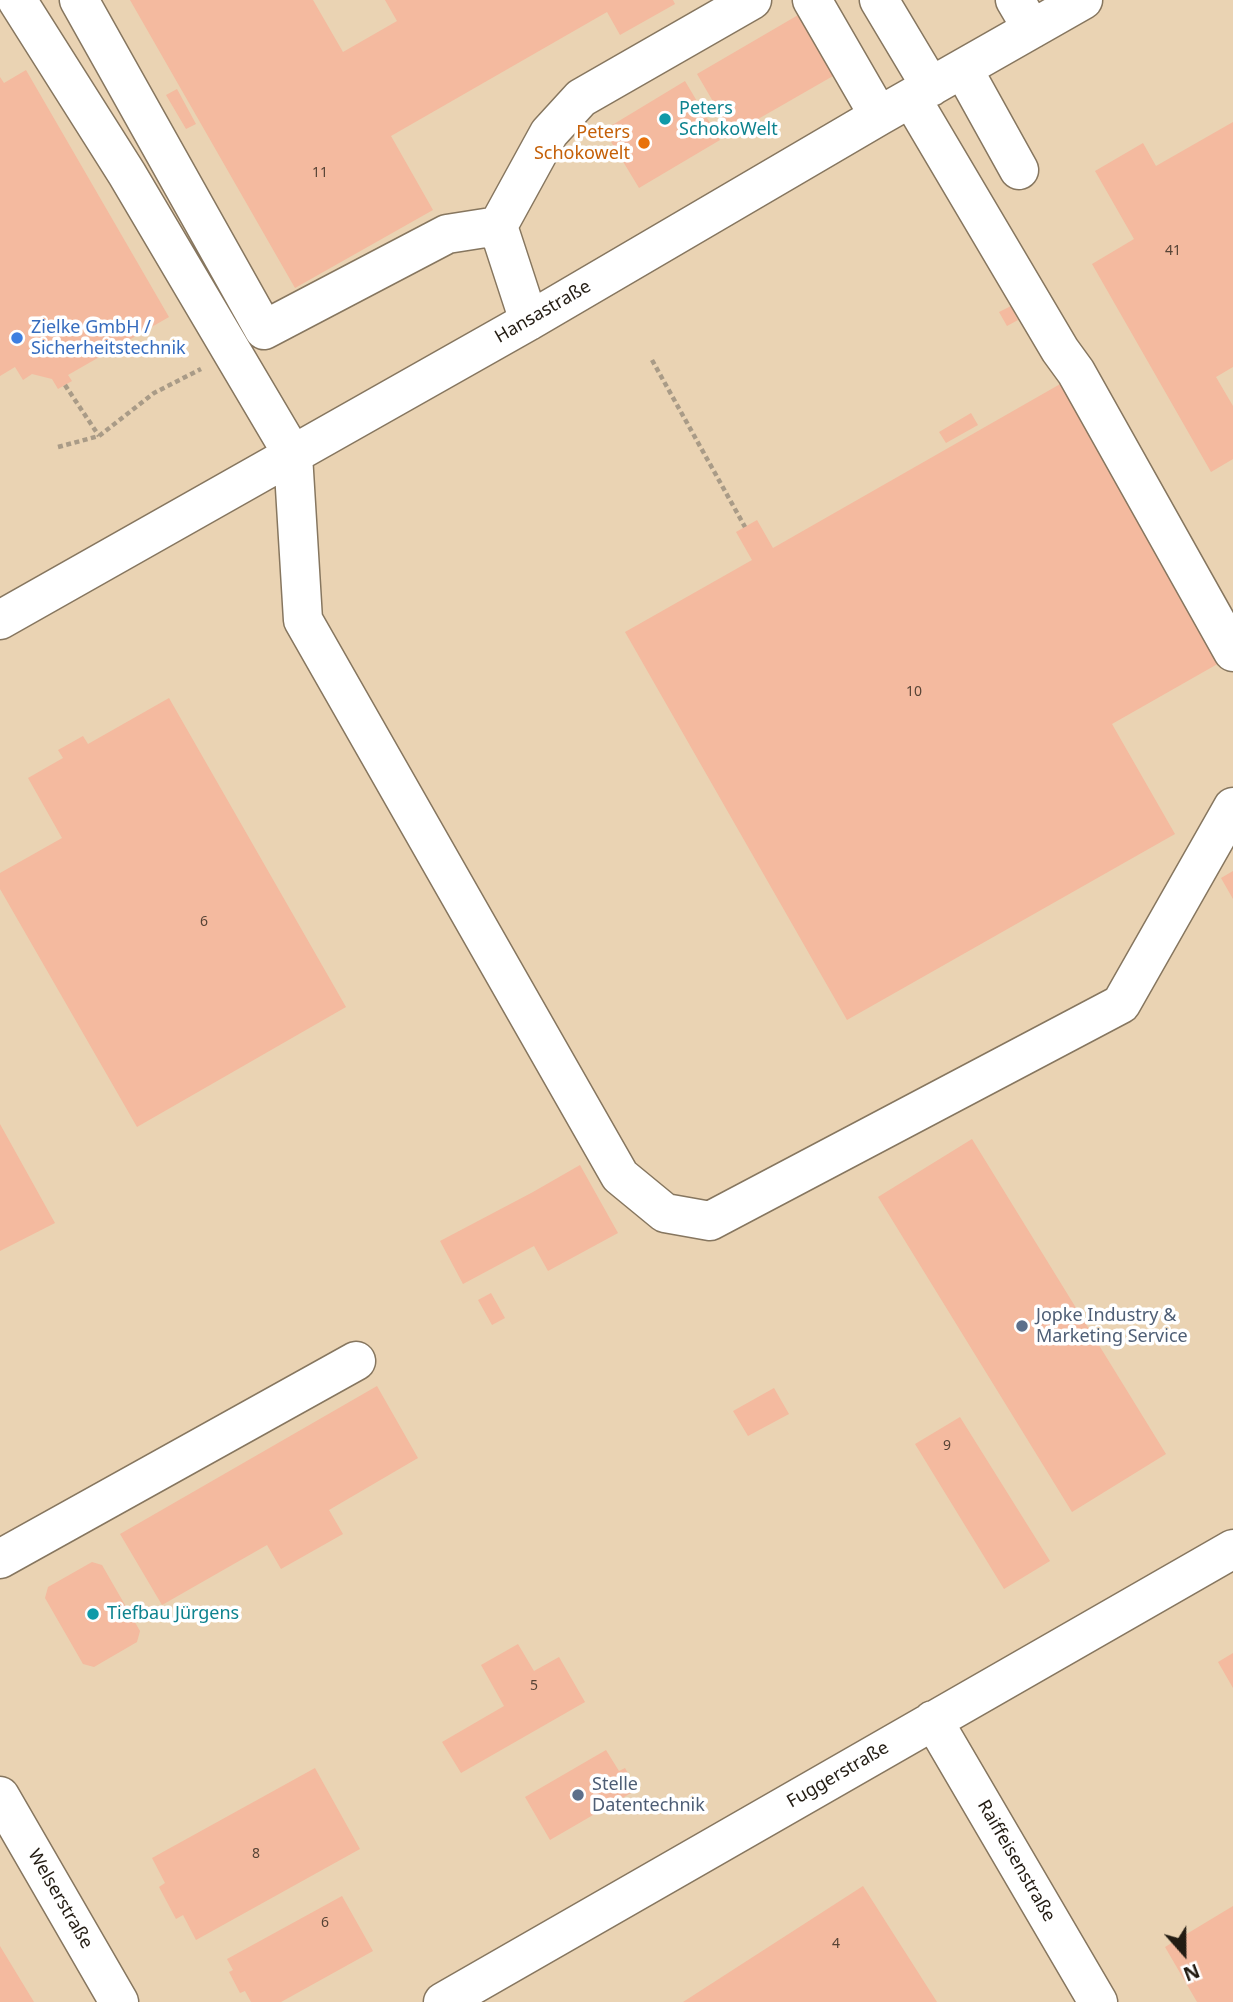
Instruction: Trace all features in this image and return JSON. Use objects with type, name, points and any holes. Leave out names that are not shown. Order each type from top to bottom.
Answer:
[{"type":"street","points":[[17,0],[127,174],[293,455],[303,620],[620,1176],[665,1213],[710,1221],[1121,1004],[1233,807]]},
{"type":"street","points":[[79,0],[264,330],[447,234],[498,226]]},
{"type":"street","points":[[529,321],[498,226],[549,133],[581,98],[752,0]]},
{"type":"street","points":[[812,0],[921,93],[1019,170]]},
{"type":"street","points":[[879,0],[921,93],[1060,350],[1076,372],[1233,652]]},
{"type":"street","name":"Hansastraße","points":[[0,620],[529,321],[921,93],[1024,15],[1083,0]]},
{"type":"street","points":[[0,1559],[356,1361]]},
{"type":"street","name":"Fuggerstraße","points":[[443,2002],[1233,1549]]},
{"type":"street","name":"Raiffeisenstraße","points":[[933,1720],[1098,2002]]},
{"type":"street","name":"Welserstraße","points":[[0,1796],[119,2002]]},
{"type":"path","points":[[58,447],[99,436],[154,393],[234,354]]},
{"type":"path","points":[[652,360],[746,527]]},
{"type":"path","points":[[65,385],[99,436]]},
{"type":"shaded area","points":[[0,0],[1233,0],[1233,2002],[0,2002]]},
{"type":"building","points":[[130,0],[313,0],[343,52],[397,21],[385,0],[673,0],[675,4],[620,35],[607,12],[391,136],[433,210],[295,288]]},
{"type":"building","points":[[805,11],[840,72],[732,134],[697,74]]},
{"type":"building","points":[[26,70],[169,317],[68,375],[72,381],[58,389],[52,379],[32,374],[23,380],[15,367],[0,376],[0,77],[4,83]]},
{"type":"building","points":[[685,81],[720,140],[639,188],[604,130]]},
{"type":"building","points":[[177,89],[196,124],[186,129],[166,95]]},
{"type":"building","points":[[1233,122],[1233,367],[1216,377],[1233,406],[1233,459],[1211,472],[1092,264],[1134,239],[1095,171],[1143,143],[1156,166]]},
{"type":"building","points":[[1011,306],[1018,320],[1007,326],[999,312]]},
{"type":"building","points":[[1062,383],[1221,662],[1112,724],[1175,834],[847,1020],[625,632],[752,560],[736,532],[757,520],[773,548]]},
{"type":"building","points":[[971,413],[978,425],[946,443],[939,432]]},
{"type":"building","points":[[169,698],[346,1007],[137,1127],[0,889],[0,873],[62,838],[28,778],[63,758],[58,750],[83,736],[88,744]]},
{"type":"building","points":[[1233,871],[1233,899],[1221,878]]},
{"type":"building","points":[[0,1124],[55,1223],[0,1251]]},
{"type":"building","name":"Jopke Industry & Marketing Service","points":[[972,1139],[1166,1454],[1072,1512],[878,1197]]},
{"type":"building","points":[[580,1165],[618,1233],[548,1271],[534,1246],[463,1284],[440,1241]]},
{"type":"building","points":[[491,1293],[505,1318],[492,1325],[478,1300]]},
{"type":"building","points":[[377,1386],[418,1458],[329,1510],[343,1534],[281,1569],[267,1545],[162,1605],[120,1534]]},
{"type":"building","points":[[774,1388],[789,1414],[748,1436],[733,1411]]},
{"type":"building","points":[[960,1417],[1050,1561],[1004,1589],[915,1444]]},
{"type":"building","name":"Tiefbau Jürgens","points":[[92,1562],[102,1565],[140,1631],[137,1642],[94,1667],[83,1664],[45,1598],[48,1587]]},
{"type":"building","points":[[518,1644],[534,1671],[559,1657],[585,1702],[461,1773],[442,1742],[504,1706],[481,1665]]},
{"type":"building","points":[[1233,1653],[1233,1688],[1218,1662]]},
{"type":"building","name":"Stelle Datentechnik","points":[[606,1750],[619,1771],[625,1768],[629,1775],[623,1779],[631,1793],[550,1840],[525,1797]]},
{"type":"building","points":[[315,1768],[360,1849],[196,1940],[183,1915],[176,1919],[159,1887],[165,1883],[152,1858]]},
{"type":"building","points":[[863,1886],[937,2002],[683,2002]]},
{"type":"building","points":[[342,1896],[373,1951],[281,2002],[251,2002],[245,1991],[240,1993],[229,1972],[233,1970],[227,1959]]},
{"type":"building","points":[[1233,1906],[1233,2002],[1197,2002],[1165,1947]]},
{"type":"building","points":[[0,1946],[34,2002],[0,2002]]},
{"type":"place","name":"Peters SchokoWelt","points":[[665,119]]},
{"type":"place","name":"Peters Schokowelt","points":[[644,143]]},
{"type":"place","name":"Zielke GmbH / Sicherheitstechnik","points":[[17,338]]},
{"type":"place","name":"Jopke Industry & Marketing Service","points":[[1022,1326]]},
{"type":"place","name":"Tiefbau Jürgens","points":[[93,1614]]},
{"type":"place","name":"Stelle Datentechnik","points":[[578,1795]]}]
